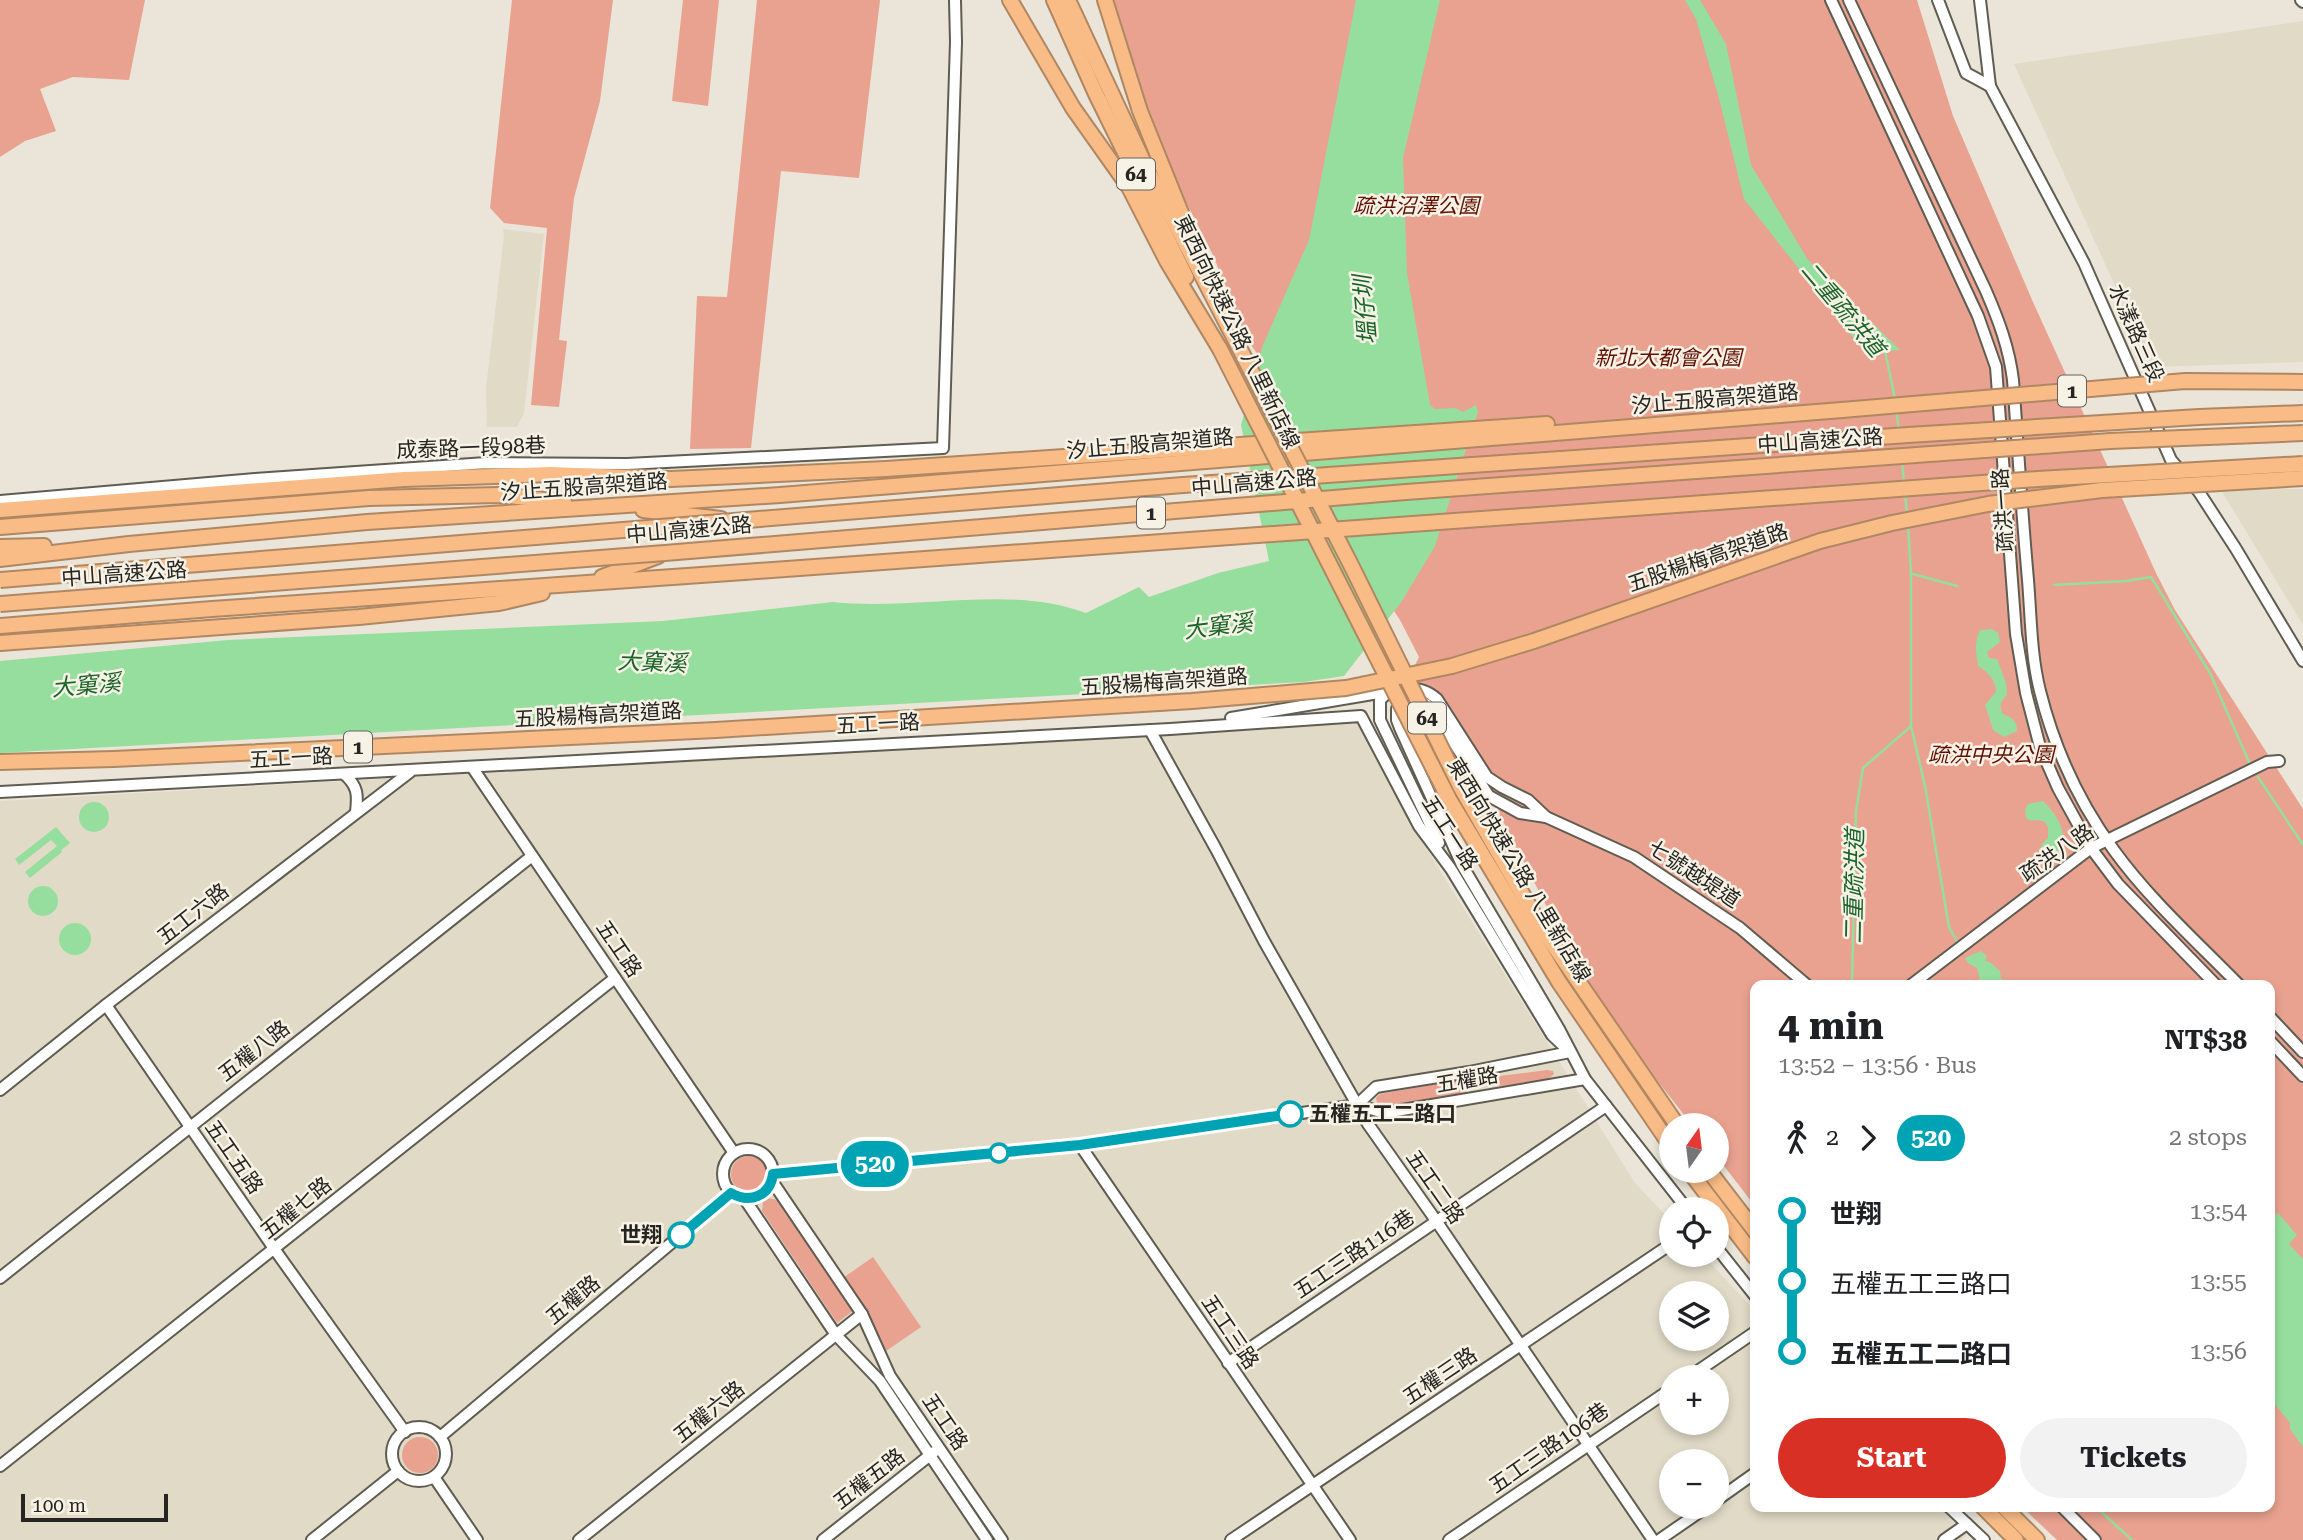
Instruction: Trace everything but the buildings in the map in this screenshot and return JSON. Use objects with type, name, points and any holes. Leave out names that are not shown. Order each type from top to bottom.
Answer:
[{"type":"highway","points":[[1010,0],[1073,108],[1129,187],[1167,261],[1220,349]]},
{"type":"highway","name":"東西向快速公路 八里新店線","points":[[1054,0],[1096,94],[1220,349],[1449,799],[1553,972],[1659,1128]]},
{"type":"highway","name":"東西向快速公路 八里新店線","points":[[1068,0],[1143,161],[1352,567],[1461,788],[1543,930],[1669,1113]]},
{"type":"highway","points":[[1105,0],[1140,111],[1210,291]]},
{"type":"highway","name":"汐止五股高架道路","points":[[0,559],[367,522],[780,495],[2185,382],[2303,382]]},
{"type":"highway","name":"1","points":[[0,510],[404,480],[551,474],[671,479],[1022,460],[1720,411],[1842,410]]},
{"type":"highway","name":"中山高速公路","points":[[0,580],[1183,485],[1908,435],[2303,413]]},
{"type":"highway","name":"中山高速公路","points":[[0,604],[1419,491],[2110,441],[2303,433]]},
{"type":"highway","name":"1","points":[[0,626],[2010,481],[2303,464]]},
{"type":"highway","name":"五股楊梅高架道路","points":[[0,762],[114,759],[729,729],[1192,701],[1346,688],[1452,666],[1534,641],[1820,541],[1892,523],[1988,504],[2102,490],[2303,478]]},
{"type":"highway","points":[[0,527],[369,498],[498,495],[743,521]]},
{"type":"highway","points":[[0,547],[129,544]]},
{"type":"highway","points":[[0,643],[359,617],[499,603],[587,582],[665,553]]},
{"type":"highway","points":[[1698,1183],[1750,1250]]},
{"type":"highway","points":[[1718,1183],[1750,1224]]},
{"type":"highway","points":[[1988,1512],[2017,1540]]},
{"type":"highway","points":[[2009,1512],[2037,1540]]},
{"type":"street","name":"成泰路一段98巷","points":[[0,501],[486,463],[638,464],[943,448],[955,0]]},
{"type":"street","name":"疏洪一路","points":[[1831,0],[1978,316],[1996,367],[2016,634],[2025,693],[2040,747],[2073,818],[2091,848],[2118,884],[2211,980]]},
{"type":"street","name":"疏洪一路","points":[[1849,0],[2003,332],[2013,380],[2039,688],[2053,735],[2073,782],[2108,841],[2147,891],[2234,980]]},
{"type":"street","points":[[1938,0],[1966,73],[1990,86]]},
{"type":"street","name":"水漾路三段","points":[[1980,0],[1990,86],[2084,263],[2171,460],[2206,503],[2303,661]]},
{"type":"street","name":"七號越堤道","points":[[1170,729],[1408,688],[1428,692],[1437,699],[1488,777],[1528,800],[1546,817]]},
{"type":"street","points":[[1388,692],[1380,700],[1380,720],[1457,867]]},
{"type":"street","name":"七號越堤道","points":[[1457,867],[1397,720],[1397,709],[1414,700],[1423,701],[1430,707],[1489,796],[1520,813],[1546,817],[1634,858],[1740,928],[1801,980]]},
{"type":"street","name":"五工一路","points":[[0,792],[1170,729],[1361,716],[1419,826],[1457,867],[1552,1035],[1570,1052],[1585,1079],[1678,1197]]},
{"type":"street","name":"五工二路","points":[[1150,730],[1264,941],[1368,1124],[1653,1540]]},
{"type":"street","name":"疏洪八路","points":[[1918,980],[2091,848],[2267,762],[2278,761]]},
{"type":"street","name":"五工路","points":[[472,767],[733,1153]]},
{"type":"street","name":"五工六路","points":[[0,1090],[106,1005],[412,771]]},
{"type":"street","points":[[344,774],[352,780],[357,789],[356,812]]},
{"type":"street","name":"五權八路","points":[[0,1278],[532,856]]},
{"type":"street","name":"五權七路","points":[[0,1466],[615,978]]},
{"type":"street","name":"五工五路","points":[[106,1005],[405,1432]]},
{"type":"street","points":[[2275,1022],[2303,1052]]},
{"type":"street","points":[[2275,1046],[2303,1076]]},
{"type":"street","name":"五權路","points":[[1357,1105],[1376,1087],[1570,1052]]},
{"type":"street","name":"五權路","points":[[772,1177],[1080,1145],[1357,1105],[1384,1113],[1585,1079]]},
{"type":"street","name":"五工三路116巷","points":[[1228,1363],[1606,1106]]},
{"type":"street","name":"五工三路","points":[[1080,1145],[1350,1540]]},
{"type":"street","points":[[746,1149],[759,1152],[769,1161],[772,1177],[769,1187],[758,1197],[744,1198],[731,1193],[724,1182],[723,1169],[733,1153],[746,1149]]},
{"type":"street","name":"五工路","points":[[772,1177],[862,1314],[890,1376],[1002,1540]]},
{"type":"street","name":"五權路","points":[[440,1437],[731,1193]]},
{"type":"street","name":"五工路","points":[[744,1198],[836,1335],[880,1381],[987,1540]]},
{"type":"street","name":"五權三路","points":[[1231,1540],[1659,1252]]},
{"type":"street","points":[[1729,1263],[1750,1290]]},
{"type":"street","name":"五權六路","points":[[579,1540],[862,1314]]},
{"type":"street","points":[[1707,1365],[1750,1335]]},
{"type":"street","name":"五工三路106巷","points":[[1450,1540],[1659,1397]]},
{"type":"street","points":[[427,1429],[440,1437],[446,1458],[440,1472],[434,1477],[411,1480],[398,1471],[394,1465],[393,1450],[395,1443],[405,1432],[427,1429]]},
{"type":"street","name":"五權五路","points":[[823,1540],[939,1448]]},
{"type":"street","points":[[312,1540],[398,1471]]},
{"type":"street","points":[[434,1477],[477,1540]]},
{"type":"street","points":[[1729,1491],[1750,1477]]},
{"type":"street","points":[[1954,1512],[1984,1540]]},
{"type":"street","points":[[2067,1512],[2095,1540]]},
{"type":"street","points":[[1659,1540],[1690,1519]]},
{"type":"street","points":[[1944,1540],[1967,1524]]},
{"type":"shaded area","points":[[2303,21],[2303,362],[2152,367],[2014,64]]},
{"type":"shaded area","points":[[503,229],[544,234],[524,413],[517,427],[487,427],[486,388]]},
{"type":"shaded area","points":[[2303,489],[2303,625],[2221,490]]},
{"type":"shaded area","points":[[1360,722],[1421,840],[1635,1183],[1659,1208],[1659,1267],[1714,1267],[1727,1281],[1659,1281],[1659,1351],[1729,1351],[1729,1283],[1750,1306],[1750,1512],[1944,1512],[1966,1536],[1961,1540],[0,1540],[0,801]]},
{"type":"green space","points":[[0,0],[145,0],[129,80],[73,77],[40,89],[56,131],[25,141],[0,157]]},
{"type":"green space","points":[[512,0],[613,0],[600,101],[574,198],[559,340],[567,341],[559,407],[531,405],[547,228],[504,223],[490,208]]},
{"type":"green space","points":[[683,0],[719,0],[708,106],[672,101]]},
{"type":"green space","points":[[757,0],[880,0],[859,178],[781,171],[751,448],[690,449],[697,296],[727,297]]},
{"type":"green space","name":"新北大都會公園","points":[[1111,0],[1917,0],[1953,116],[2033,302],[2156,573],[2175,610],[2303,809],[2303,1540],[2057,1540],[2027,1512],[2275,1512],[2275,980],[1750,980],[1750,1200],[1729,1172],[1729,1113],[1683,1113],[1595,1001],[1486,788],[1412,671],[1419,657],[1400,620],[1353,550],[1281,387],[1246,338],[1213,255],[1161,153]]},
{"type":"green space","points":[[1553,1071],[1554,1074],[1546,1081],[1502,1086],[1494,1082],[1499,1076]]},
{"type":"green space","points":[[1460,1080],[1468,1087],[1465,1094],[1383,1106],[1377,1103],[1376,1098],[1380,1094]]},
{"type":"green space","points":[[749,1156],[762,1161],[767,1174],[762,1187],[749,1192],[736,1187],[731,1174],[736,1161]]},
{"type":"green space","points":[[768,1198],[778,1200],[854,1310],[837,1323],[762,1211],[763,1202]]},
{"type":"green space","points":[[873,1257],[921,1327],[886,1351],[869,1315],[843,1278]]},
{"type":"green space","points":[[420,1437],[433,1442],[438,1455],[433,1468],[420,1473],[407,1468],[402,1455],[407,1442]]},
{"type":"water","points":[[1356,0],[1440,0],[1403,158],[1407,273],[1430,405],[1435,409],[1455,408],[1463,412],[1476,405],[1478,412],[1435,546],[1402,601],[1344,676],[1304,682],[0,753],[0,661],[228,640],[663,621],[833,602],[864,604],[1026,600],[1086,613],[1139,587],[1149,597],[1218,573],[1269,561],[1241,425],[1263,345],[1309,240]]},
{"type":"water","points":[[1685,0],[1700,0],[1726,44],[1751,165],[1808,260],[1900,350],[1885,351],[1855,340],[1744,199],[1696,19]]},
{"type":"water","points":[[1992,629],[1998,633],[2000,642],[1987,652],[1989,658],[1997,659],[2006,683],[2007,695],[2001,708],[2003,714],[2013,720],[2017,727],[2017,731],[2004,737],[1993,730],[1985,705],[1996,692],[1995,684],[1978,666],[1978,634],[1980,630]]},
{"type":"water","points":[[2043,801],[2057,818],[2063,838],[2060,852],[2047,858],[2040,851],[2048,838],[2048,827],[2045,822],[2026,818],[2025,810],[2028,804]]},
{"type":"water","points":[[94,802],[100,803],[108,811],[108,823],[100,831],[94,832],[88,831],[80,823],[79,817],[80,811],[88,803]]},
{"type":"water","points":[[56,827],[70,843],[30,878],[25,872],[57,846],[51,840],[19,865],[15,859]]},
{"type":"water","points":[[43,886],[54,890],[58,901],[54,912],[43,916],[32,912],[28,901],[32,890]]},
{"type":"water","points":[[75,923],[86,928],[91,939],[86,950],[75,955],[64,950],[59,939],[64,928]]},
{"type":"water","points":[[1981,951],[1987,956],[1985,961],[2000,971],[2002,980],[1980,980],[1977,968],[1965,958]]},
{"type":"water","points":[[2278,1213],[2297,1235],[2289,1244],[2303,1259],[2303,1447],[2290,1429],[2290,1423],[2275,1404],[2275,1216]]},
{"type":"waterway","name":"二重疏洪道","points":[[1885,351],[1895,399]]},
{"type":"waterway","name":"二重疏洪道","points":[[1896,409],[1899,430]]},
{"type":"waterway","name":"二重疏洪道","points":[[1902,461],[1904,483]]},
{"type":"waterway","name":"二重疏洪道","points":[[1905,493],[1907,514]]},
{"type":"waterway","name":"二重疏洪道","points":[[1908,524],[1911,574],[1911,726],[1925,786],[1949,927],[1959,945]]},
{"type":"waterway","points":[[1913,574],[1957,586]]},
{"type":"waterway","points":[[2054,585],[2151,577],[2210,673],[2249,762]]},
{"type":"waterway","name":"二重疏洪道","points":[[1852,980],[1856,811],[1863,768],[1910,727]]},
{"type":"waterway","points":[[2258,777],[2303,845]]},
{"type":"waterway","points":[[2101,1512],[2132,1540]]},
{"type":"bus line","name":"520","points":[[681,1235],[731,1193],[744,1198],[758,1197],[769,1187],[773,1174],[1080,1145],[1290,1114]]},
{"type":"place","name":"五權五工二路口","points":[[1290,1114]]},
{"type":"place","name":"世翔","points":[[681,1235]]},
{"type":"park label","name":"疏洪沼澤公園","points":[[1416,206]]},
{"type":"park label","name":"疏洪中央公園","points":[[1991,755]]},
{"type":"water label","name":"塭仔圳","points":[[1365,310]]},
{"type":"water label","name":"大窠溪","points":[[1218,626]]},
{"type":"water label","name":"大窠溪","points":[[652,662]]},
{"type":"water label","name":"大窠溪","points":[[86,685]]}]
